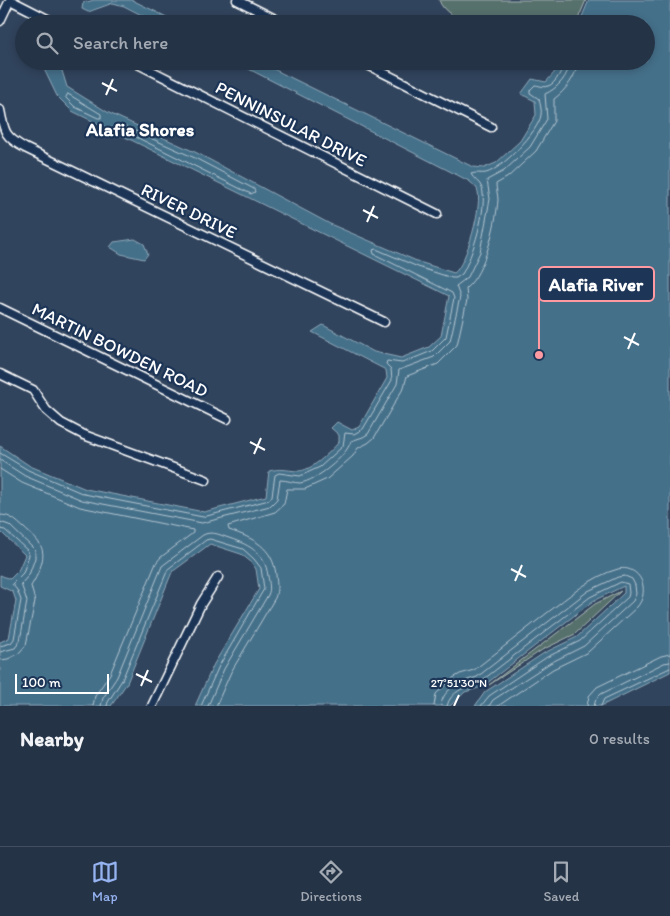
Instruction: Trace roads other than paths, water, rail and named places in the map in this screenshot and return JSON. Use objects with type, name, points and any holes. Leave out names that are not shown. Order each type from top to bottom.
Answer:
[{"type":"street","points":[[0,21],[10,0],[39,15]]},
{"type":"street","points":[[237,0],[266,15]]},
{"type":"street","name":"PENNINSULAR DRIVE","points":[[150,70],[437,214]]},
{"type":"street","points":[[378,70],[491,127]]},
{"type":"street","name":"RIVER DRIVE","points":[[0,110],[9,139],[25,148],[384,322]]},
{"type":"street","name":"MARTIN BOWDEN ROAD","points":[[0,308],[227,420]]},
{"type":"street","points":[[0,374],[33,390],[46,410],[61,424],[206,480]]},
{"type":"street","points":[[152,706],[201,604],[218,577]]},
{"type":"water","points":[[94,0],[132,0],[163,15],[142,15],[124,6],[113,3],[88,12],[82,9],[83,3]]},
{"type":"water","points":[[589,0],[670,0],[670,672],[601,706],[475,706],[485,692],[544,653],[577,637],[624,593],[624,586],[593,601],[482,687],[465,692],[450,706],[195,706],[214,664],[259,589],[256,569],[251,562],[241,554],[210,544],[172,572],[127,683],[111,706],[0,706],[0,642],[9,638],[16,601],[13,592],[0,586],[0,575],[10,579],[18,571],[25,555],[2,533],[0,534],[0,446],[30,466],[86,489],[204,512],[266,496],[269,471],[280,469],[297,471],[308,468],[320,461],[339,442],[339,435],[331,428],[337,422],[352,430],[359,427],[387,378],[386,370],[312,332],[323,325],[374,352],[401,358],[429,347],[441,336],[449,296],[72,111],[57,96],[44,70],[62,70],[67,87],[109,113],[197,153],[330,224],[419,262],[454,273],[464,259],[473,233],[479,196],[475,186],[469,181],[251,70],[275,70],[473,167],[484,168],[496,163],[520,141],[536,115],[535,101],[521,94],[532,79],[546,82],[556,70],[655,70],[655,15],[583,15]]},
{"type":"water","points":[[135,239],[144,244],[148,254],[144,259],[121,254],[110,247],[114,242]]},
{"type":"place","name":"Alafia River","points":[[539,355]]},
{"type":"district","name":"Alafia Shores","points":[[140,129]]}]
